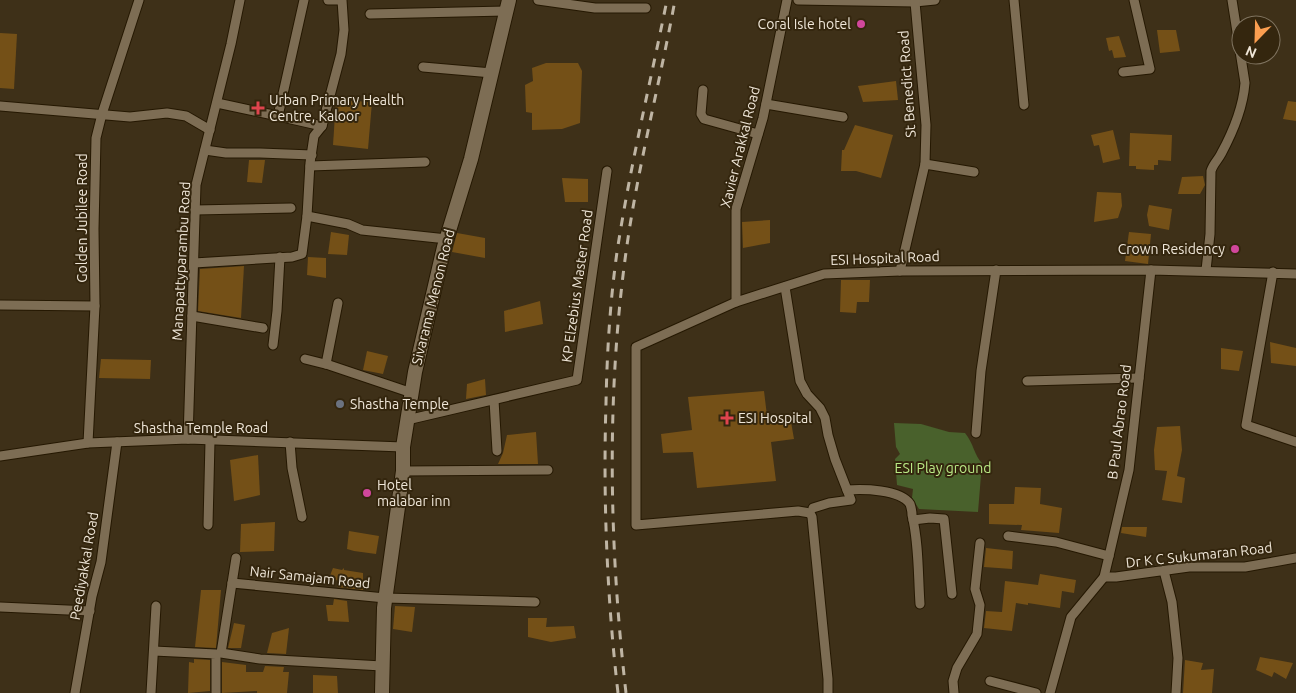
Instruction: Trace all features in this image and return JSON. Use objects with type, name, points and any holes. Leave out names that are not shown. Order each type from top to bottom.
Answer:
[{"type":"street","name":"Golden Jubilee Road","points":[[88,443],[95,306],[96,138],[102,114],[140,0]]},
{"type":"street","name":"Manapattyparambu Road","points":[[188,439],[196,185],[240,0]]},
{"type":"street","points":[[278,116],[301,0]]},
{"type":"street","points":[[194,262],[292,257],[302,254],[314,136],[322,126],[341,54],[344,30],[341,0],[328,0]]},
{"type":"street","points":[[538,0],[646,8]]},
{"type":"street","name":"Xavier Arakkal Road","points":[[736,302],[736,209],[766,104],[787,0]]},
{"type":"street","points":[[798,0],[915,2],[935,0]]},
{"type":"street","points":[[1014,0],[1024,105]]},
{"type":"street","points":[[1123,72],[1150,69],[1134,0]]},
{"type":"street","points":[[1206,270],[1210,234],[1211,171],[1240,111],[1245,83],[1232,0]]},
{"type":"street","name":"St Benedict Road","points":[[900,270],[925,164],[926,125],[915,2]]},
{"type":"street","points":[[370,14],[508,6]]},
{"type":"street","name":"Sivarama Menon Road","points":[[382,693],[386,598],[403,471],[403,447],[415,372],[446,239],[471,159],[508,6]]},
{"type":"street","points":[[423,67],[492,73]]},
{"type":"street","points":[[703,90],[701,114],[704,119],[758,134]]},
{"type":"street","points":[[217,102],[322,126]]},
{"type":"street","points":[[766,104],[843,117]]},
{"type":"street","points":[[0,106],[130,117],[167,113],[186,116],[210,130]]},
{"type":"street","points":[[205,150],[226,153],[260,152],[312,155]]},
{"type":"street","points":[[310,166],[425,162]]},
{"type":"street","points":[[925,164],[974,172]]},
{"type":"street","name":"KP Elzebius Master Road","points":[[408,420],[577,380],[607,171]]},
{"type":"street","points":[[196,210],[290,208]]},
{"type":"street","points":[[307,216],[348,224],[362,230],[446,239]]},
{"type":"street","points":[[273,345],[280,257]]},
{"type":"street","name":"ESI Hospital Road","points":[[828,693],[820,592],[812,516],[810,513],[798,511],[636,525],[636,347],[736,302],[785,288],[824,274],[900,270],[1206,270],[1296,274]]},
{"type":"street","points":[[976,433],[981,370],[996,270]]},
{"type":"street","name":"B Paul Abrao Road","points":[[1104,577],[1129,470],[1151,270]]},
{"type":"street","points":[[1273,272],[1246,425],[1296,442]]},
{"type":"street","points":[[785,288],[800,381],[825,418],[835,459],[851,500],[829,503],[813,508]]},
{"type":"street","points":[[326,364],[338,302]]},
{"type":"street","points":[[0,305],[95,306]]},
{"type":"street","points":[[192,316],[263,328]]},
{"type":"street","points":[[305,359],[326,364],[412,393]]},
{"type":"street","points":[[1027,381],[1139,378]]},
{"type":"street","points":[[494,400],[497,451]]},
{"type":"street","name":"Shastha Temple Road","points":[[0,456],[88,443],[188,439],[403,447]]},
{"type":"street","points":[[208,525],[210,441]]},
{"type":"street","name":"Peediyakkal Road","points":[[75,693],[101,562],[117,442]]},
{"type":"street","points":[[290,442],[292,468],[302,518]]},
{"type":"street","points":[[403,471],[548,470]]},
{"type":"street","points":[[848,490],[876,491],[901,497],[910,504],[920,604]]},
{"type":"street","points":[[913,520],[944,519],[952,594]]},
{"type":"street","points":[[1008,536],[1056,542],[1109,556]]},
{"type":"street","points":[[954,693],[953,681],[957,668],[977,634],[980,605],[976,589],[980,543]]},
{"type":"street","points":[[236,558],[221,653],[260,659],[382,666]]},
{"type":"street","name":"Dr K C Sukumaran Road","points":[[1104,577],[1189,568],[1245,567],[1296,558]]},
{"type":"street","points":[[1164,571],[1172,602],[1178,658],[1176,693]]},
{"type":"street","points":[[1050,693],[1071,617],[1104,577]]},
{"type":"street","name":"Nair Samajam Road","points":[[232,583],[386,598]]},
{"type":"street","points":[[386,598],[535,602]]},
{"type":"street","points":[[152,693],[156,606]]},
{"type":"street","points":[[0,608],[90,612]]},
{"type":"street","points":[[154,651],[216,654],[216,693]]},
{"type":"street","points":[[990,681],[1036,693]]},
{"type":"green space","name":"ESI Play ground","points":[[894,423],[921,424],[949,432],[965,433],[982,463],[978,512],[919,509],[912,498],[913,489],[897,485],[895,459],[900,454],[896,447]]},
{"type":"building","points":[[1157,30],[1176,30],[1180,51],[1160,53]]},
{"type":"building","points":[[0,33],[17,34],[14,89],[0,88]]},
{"type":"building","points":[[1119,36],[1126,57],[1114,58],[1112,50],[1109,51],[1106,38]]},
{"type":"building","points":[[546,63],[578,63],[582,71],[580,123],[562,129],[532,130],[532,113],[526,112],[525,85],[533,81],[532,68]]},
{"type":"building","points":[[896,81],[898,100],[863,102],[858,86]]},
{"type":"building","points":[[336,100],[372,102],[368,149],[333,145]]},
{"type":"building","points":[[1288,101],[1296,102],[1296,121],[1283,119]]},
{"type":"building","points":[[855,125],[893,135],[881,178],[856,171],[841,171],[842,150],[844,150]]},
{"type":"building","points":[[1113,130],[1120,159],[1103,163],[1099,145],[1094,146],[1091,135]]},
{"type":"building","points":[[1130,133],[1172,135],[1171,161],[1158,160],[1158,165],[1154,165],[1154,170],[1136,169],[1136,166],[1129,166]]},
{"type":"building","points":[[249,160],[265,160],[262,183],[247,182]]},
{"type":"building","points":[[1203,176],[1205,185],[1200,194],[1178,194],[1182,177]]},
{"type":"building","points":[[562,178],[588,179],[588,202],[565,202]]},
{"type":"building","points":[[1097,192],[1121,193],[1122,206],[1118,218],[1094,222]]},
{"type":"building","points":[[1149,205],[1172,209],[1169,230],[1149,226],[1147,215]]},
{"type":"building","points":[[770,220],[770,243],[743,248],[742,222]]},
{"type":"building","points":[[331,232],[349,235],[347,255],[328,254]]},
{"type":"building","points":[[1129,232],[1151,234],[1148,264],[1125,261]]},
{"type":"building","points":[[457,233],[485,238],[485,258],[452,252]]},
{"type":"building","points":[[308,257],[326,258],[326,278],[307,275]]},
{"type":"building","points":[[244,266],[241,318],[198,311],[200,269]]},
{"type":"building","points":[[841,280],[870,280],[869,302],[857,302],[856,313],[840,312]]},
{"type":"building","points":[[540,301],[543,324],[505,332],[504,311]]},
{"type":"building","points":[[1270,342],[1296,348],[1296,366],[1271,363]]},
{"type":"building","points":[[1221,348],[1243,351],[1239,371],[1221,369]]},
{"type":"building","points":[[367,351],[388,356],[383,374],[363,370]]},
{"type":"building","points":[[101,359],[151,360],[150,379],[99,378]]},
{"type":"building","points":[[485,379],[486,395],[466,399],[467,384]]},
{"type":"building","name":"ESI Hospital","points":[[764,391],[768,424],[791,422],[794,439],[771,442],[776,481],[697,488],[693,452],[663,453],[661,434],[692,430],[688,397]]},
{"type":"building","points":[[1180,426],[1182,450],[1177,476],[1185,478],[1182,503],[1162,500],[1167,471],[1155,470],[1154,450],[1157,427]]},
{"type":"building","points":[[536,432],[538,464],[498,464],[503,453],[507,435]]},
{"type":"building","points":[[258,455],[260,495],[234,501],[230,460]]},
{"type":"building","points":[[1015,487],[1041,488],[1040,504],[1062,508],[1059,533],[1021,530],[1022,525],[989,524],[989,504],[1014,504]]},
{"type":"building","points":[[275,522],[274,551],[240,552],[241,524]]},
{"type":"building","points":[[1122,527],[1147,527],[1146,537],[1121,533]]},
{"type":"building","points":[[349,531],[379,536],[376,554],[347,549]]},
{"type":"building","points":[[986,548],[1013,551],[1012,569],[984,567]]},
{"type":"building","points":[[333,568],[342,570],[344,568],[344,570],[363,573],[363,590],[337,587],[339,581],[329,578]]},
{"type":"building","points":[[1040,574],[1076,580],[1074,593],[1062,591],[1060,608],[1016,603],[1012,631],[984,628],[986,611],[1002,612],[1005,581],[1038,585]]},
{"type":"building","points":[[201,590],[221,590],[216,648],[195,647]]},
{"type":"building","points":[[334,599],[347,601],[349,622],[328,621],[326,605],[333,605]]},
{"type":"building","points":[[395,606],[415,607],[412,632],[393,629]]},
{"type":"building","points":[[528,618],[547,618],[546,627],[574,626],[576,638],[551,642],[528,637]]},
{"type":"building","points":[[234,623],[245,625],[241,648],[228,648]]},
{"type":"building","points":[[289,628],[286,654],[267,653],[272,633]]},
{"type":"building","points":[[1260,657],[1293,663],[1286,679],[1274,672],[1272,677],[1256,670]]},
{"type":"building","points":[[194,659],[210,660],[210,691],[188,693],[189,662],[194,663]]},
{"type":"building","points":[[1185,660],[1203,663],[1201,670],[1214,669],[1212,693],[1183,693]]},
{"type":"building","points":[[222,662],[246,665],[246,672],[263,672],[265,666],[284,667],[283,672],[289,672],[287,693],[257,693],[257,691],[222,693]]},
{"type":"building","points":[[313,675],[337,676],[338,693],[313,693]]},
{"type":"railway","points":[[618,693],[611,621],[606,512],[605,439],[609,327],[622,220],[667,0]]},
{"type":"railway","points":[[626,693],[620,637],[613,525],[613,412],[616,356],[620,300],[632,214],[675,0]]},
{"type":"place","name":"Coral Isle hotel","points":[[861,24]]},
{"type":"place","name":"Urban Primary Health Centre, Kaloor","points":[[258,108]]},
{"type":"place","name":"Crown Residency","points":[[1235,249]]},
{"type":"place","name":"Shastha Temple","points":[[340,404]]},
{"type":"place","name":"ESI Hospital","points":[[727,418]]},
{"type":"place","name":"Hotel malabar inn","points":[[367,493]]}]
